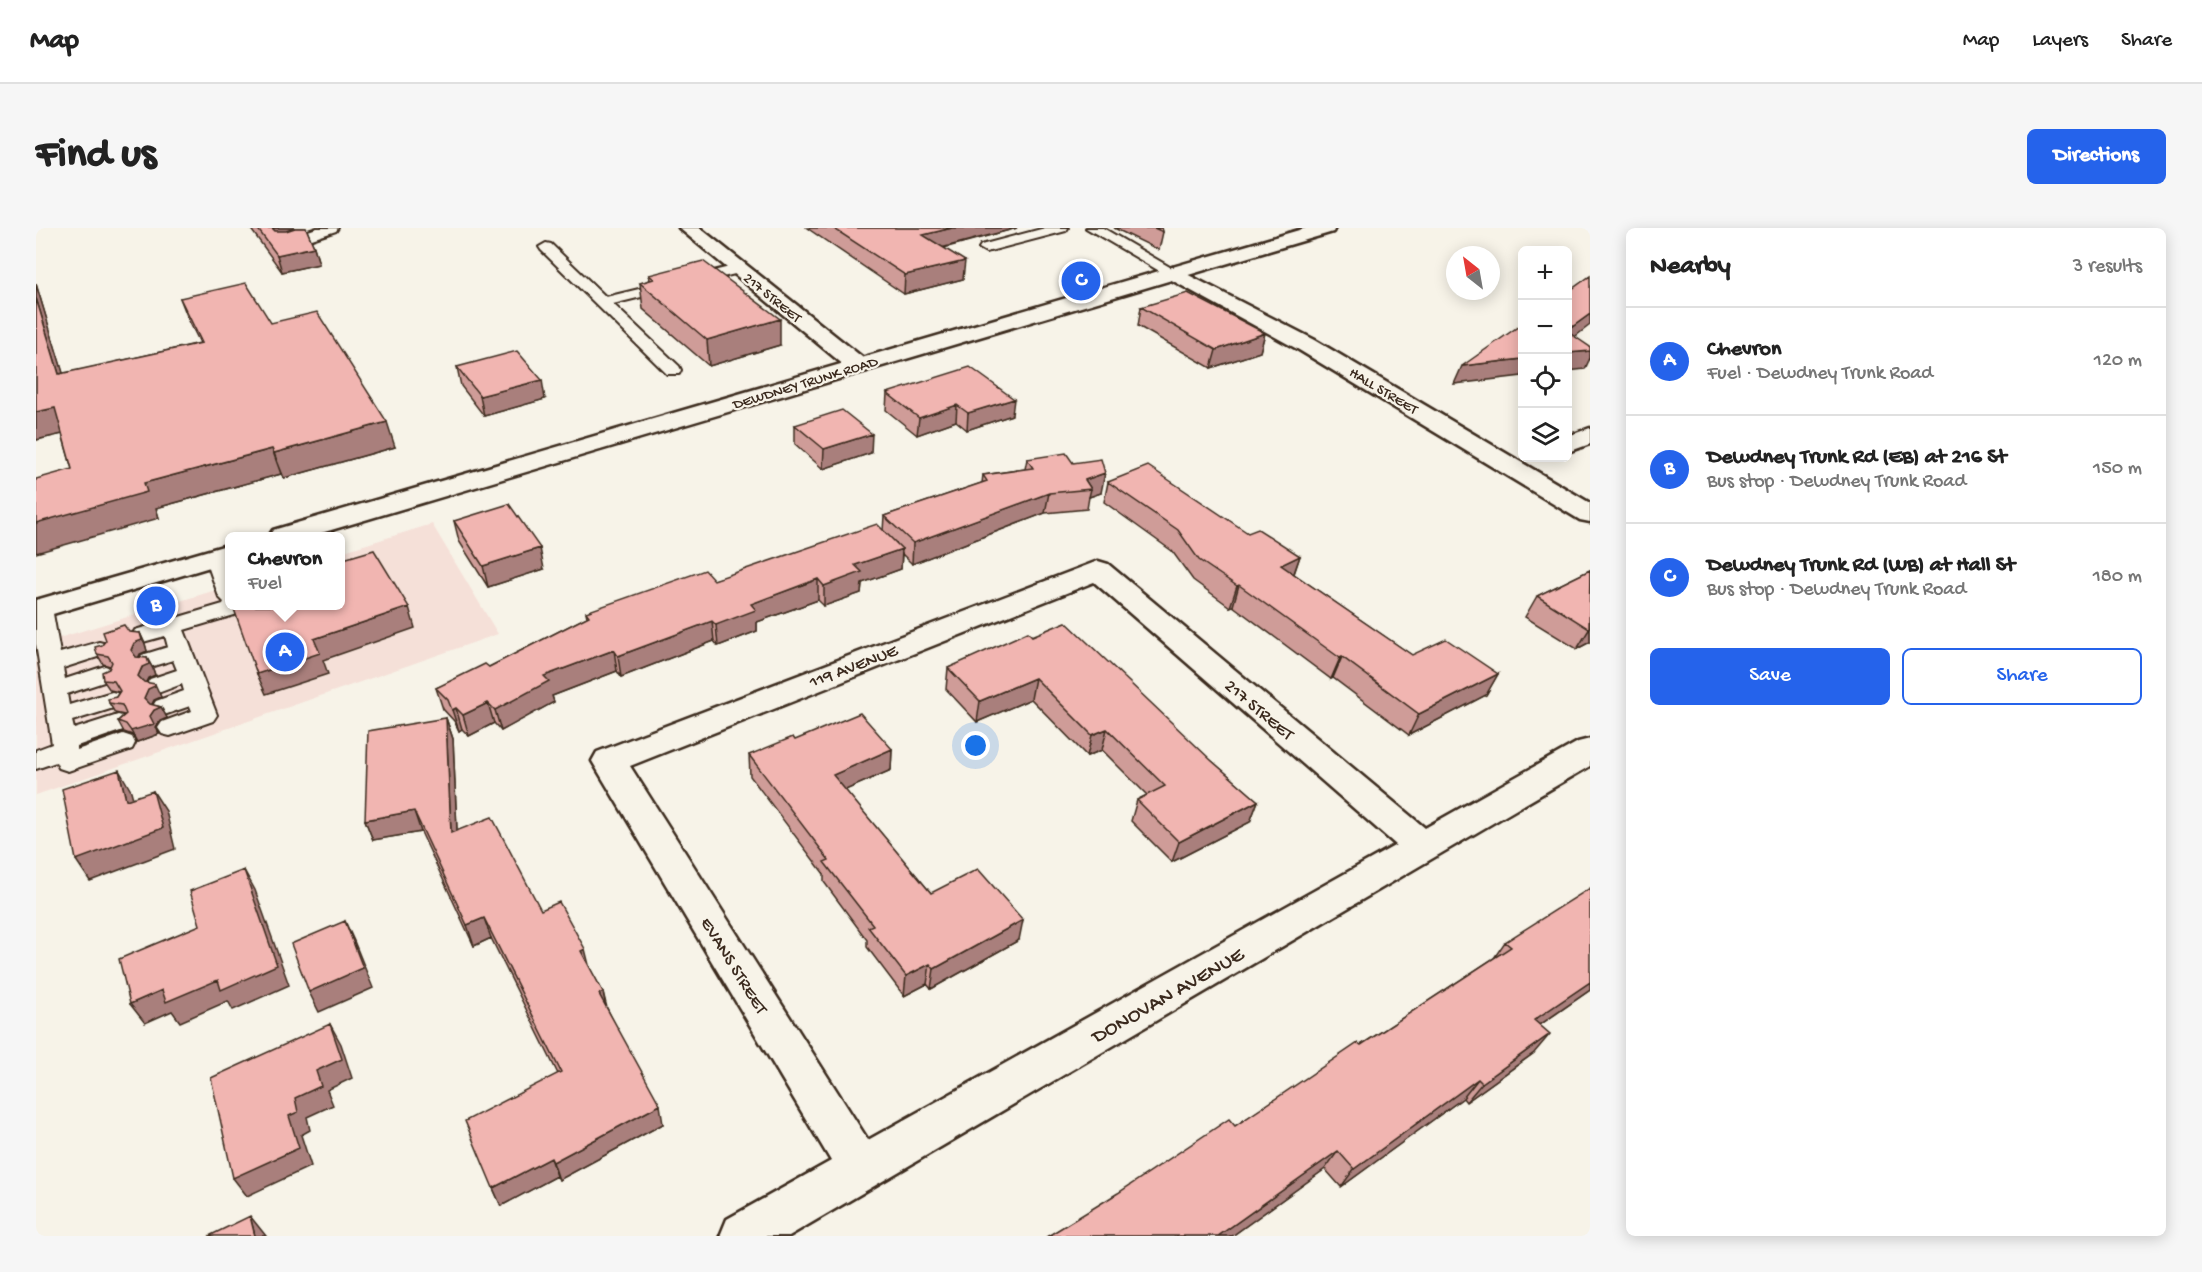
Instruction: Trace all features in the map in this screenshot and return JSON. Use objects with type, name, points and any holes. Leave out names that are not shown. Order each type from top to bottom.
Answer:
[{"type":"street","name":"217 STREET","points":[[688,228],[859,366]]},
{"type":"street","name":"DEWDNEY TRUNK ROAD","points":[[300,532],[1326,228]]},
{"type":"street","name":"HALL STREET","points":[[1173,273],[1307,345],[1590,514]]},
{"type":"street","points":[[1572,443],[1590,435]]},
{"type":"street","points":[[1516,468],[1530,462]]},
{"type":"street","points":[[38,609],[222,554]]},
{"type":"street","name":"217 STREET","points":[[1098,570],[1423,847]]},
{"type":"street","name":"119 AVENUE","points":[[609,761],[1098,570]]},
{"type":"street","name":"DONOVAN AVENUE","points":[[744,1236],[1590,751]]},
{"type":"street","name":"EVANS STREET","points":[[609,761],[861,1170]]},
{"type":"lane","points":[[286,243],[331,228]]},
{"type":"lane","points":[[986,249],[1061,228]]},
{"type":"lane","points":[[1093,228],[1173,273]]},
{"type":"lane","points":[[546,247],[673,370]]},
{"type":"lane","points":[[602,302],[738,269]]},
{"type":"lane","points":[[222,554],[225,570]]},
{"type":"lane","points":[[38,609],[68,762],[120,733]]},
{"type":"lane","points":[[143,635],[226,610]]},
{"type":"lane","points":[[164,706],[194,684],[172,626]]},
{"type":"lane","points":[[50,664],[99,649]]},
{"type":"lane","points":[[150,660],[182,650]]},
{"type":"lane","points":[[55,690],[105,674]]},
{"type":"lane","points":[[59,717],[112,700]]},
{"type":"lane","points":[[36,759],[64,745]]},
{"type":"shaded area","points":[[432,524],[498,634],[36,795],[36,645],[225,587],[225,610],[345,610],[345,551]]},
{"type":"building","points":[[257,228],[286,231],[306,228],[314,247],[277,255]]},
{"type":"building","points":[[833,228],[952,228],[923,235],[965,261],[905,275]]},
{"type":"building","points":[[703,261],[780,319],[707,340],[640,283],[654,279],[649,275]]},
{"type":"building","points":[[1590,276],[1590,314],[1572,327],[1572,300],[1572,289]]},
{"type":"building","points":[[246,283],[271,323],[317,312],[387,422],[274,453],[272,449],[144,483],[147,492],[36,523],[36,479],[72,469],[55,408],[36,412],[36,298],[59,374],[202,343],[180,298]]},
{"type":"building","points":[[1188,293],[1265,333],[1216,350],[1141,307]]},
{"type":"building","points":[[1518,327],[1518,359],[1462,366]]},
{"type":"building","points":[[1572,335],[1590,347],[1590,351],[1572,353]]},
{"type":"building","points":[[517,351],[542,380],[480,396],[457,367]]},
{"type":"building","points":[[970,367],[1014,399],[968,413],[957,405],[919,418],[887,393]]},
{"type":"building","points":[[842,410],[872,434],[824,449],[795,425]]},
{"type":"building","points":[[1066,453],[1073,463],[1101,459],[1105,473],[1085,480],[1091,489],[1049,493],[913,543],[884,516],[987,481],[983,475],[1033,468],[1027,459]]},
{"type":"building","points":[[1148,466],[1248,533],[1258,529],[1300,556],[1281,565],[1412,655],[1446,639],[1498,674],[1419,714],[1342,657],[1340,658],[1239,585],[1237,586],[1199,560],[1178,530],[1108,482]]},
{"type":"building","points":[[509,504],[540,548],[483,566],[454,521]]},
{"type":"building","points":[[877,524],[902,549],[855,565],[862,572],[824,586],[818,579],[751,604],[756,610],[716,625],[712,621],[618,656],[614,650],[544,676],[549,681],[495,710],[488,703],[463,715],[456,708],[452,710],[448,700],[436,688],[485,664],[489,667],[589,616],[586,612],[705,570],[714,580]]},
{"type":"building","points":[[374,550],[409,607],[314,639],[320,653],[257,674],[234,610],[345,610],[345,559]]},
{"type":"building","points":[[1590,570],[1589,629],[1537,596]]},
{"type":"building","points":[[1066,622],[1212,761],[1258,801],[1179,842],[1137,800],[1165,786],[1107,729],[1092,735],[1035,678],[980,701],[948,668],[1028,632],[1032,636]]},
{"type":"building","points":[[124,625],[129,632],[140,633],[142,640],[134,643],[131,650],[136,657],[147,658],[149,664],[142,667],[138,676],[144,682],[155,684],[148,689],[144,698],[150,704],[161,707],[154,710],[150,716],[154,724],[131,731],[126,724],[118,721],[126,714],[122,705],[109,703],[108,699],[116,697],[120,691],[114,681],[103,680],[102,672],[109,669],[112,662],[108,656],[97,654],[95,647],[102,645],[106,640],[103,632]]},
{"type":"building","points":[[860,713],[892,749],[833,775],[931,893],[978,869],[1023,920],[934,969],[930,964],[906,976],[868,927],[873,925],[824,862],[829,860],[749,755],[793,737],[795,740]]},
{"type":"building","points":[[446,718],[451,833],[492,817],[541,910],[559,902],[585,949],[581,951],[603,992],[599,994],[660,1105],[553,1162],[551,1158],[493,1188],[465,1121],[561,1072],[484,918],[467,925],[414,811],[365,820],[368,731]]},
{"type":"building","points":[[119,770],[126,800],[153,791],[163,828],[76,860],[62,789]]},
{"type":"building","points":[[244,870],[277,965],[221,990],[218,980],[166,1002],[162,990],[130,1004],[119,959],[200,925],[190,891]]},
{"type":"building","points":[[1590,888],[1590,982],[1534,1020],[1550,1034],[1482,1083],[1478,1079],[1354,1169],[1338,1151],[1218,1236],[1048,1236],[1118,1193],[1229,1119],[1235,1126],[1358,1043],[1361,1045],[1511,947],[1505,942]]},
{"type":"building","points":[[345,921],[363,968],[309,992],[291,944]]},
{"type":"building","points":[[330,1024],[342,1059],[316,1071],[321,1086],[295,1098],[298,1112],[289,1116],[299,1148],[233,1178],[211,1078]]},
{"type":"building","points":[[250,1216],[255,1236],[209,1236]]},
{"type":"place","name":"Dewdney Trunk Rd (WB) at Hall St","points":[[1081,281]]},
{"type":"place","name":"Dewdney Trunk Rd (EB) at 216 St","points":[[156,606]]},
{"type":"place","name":"Chevron","points":[[285,652]]}]
